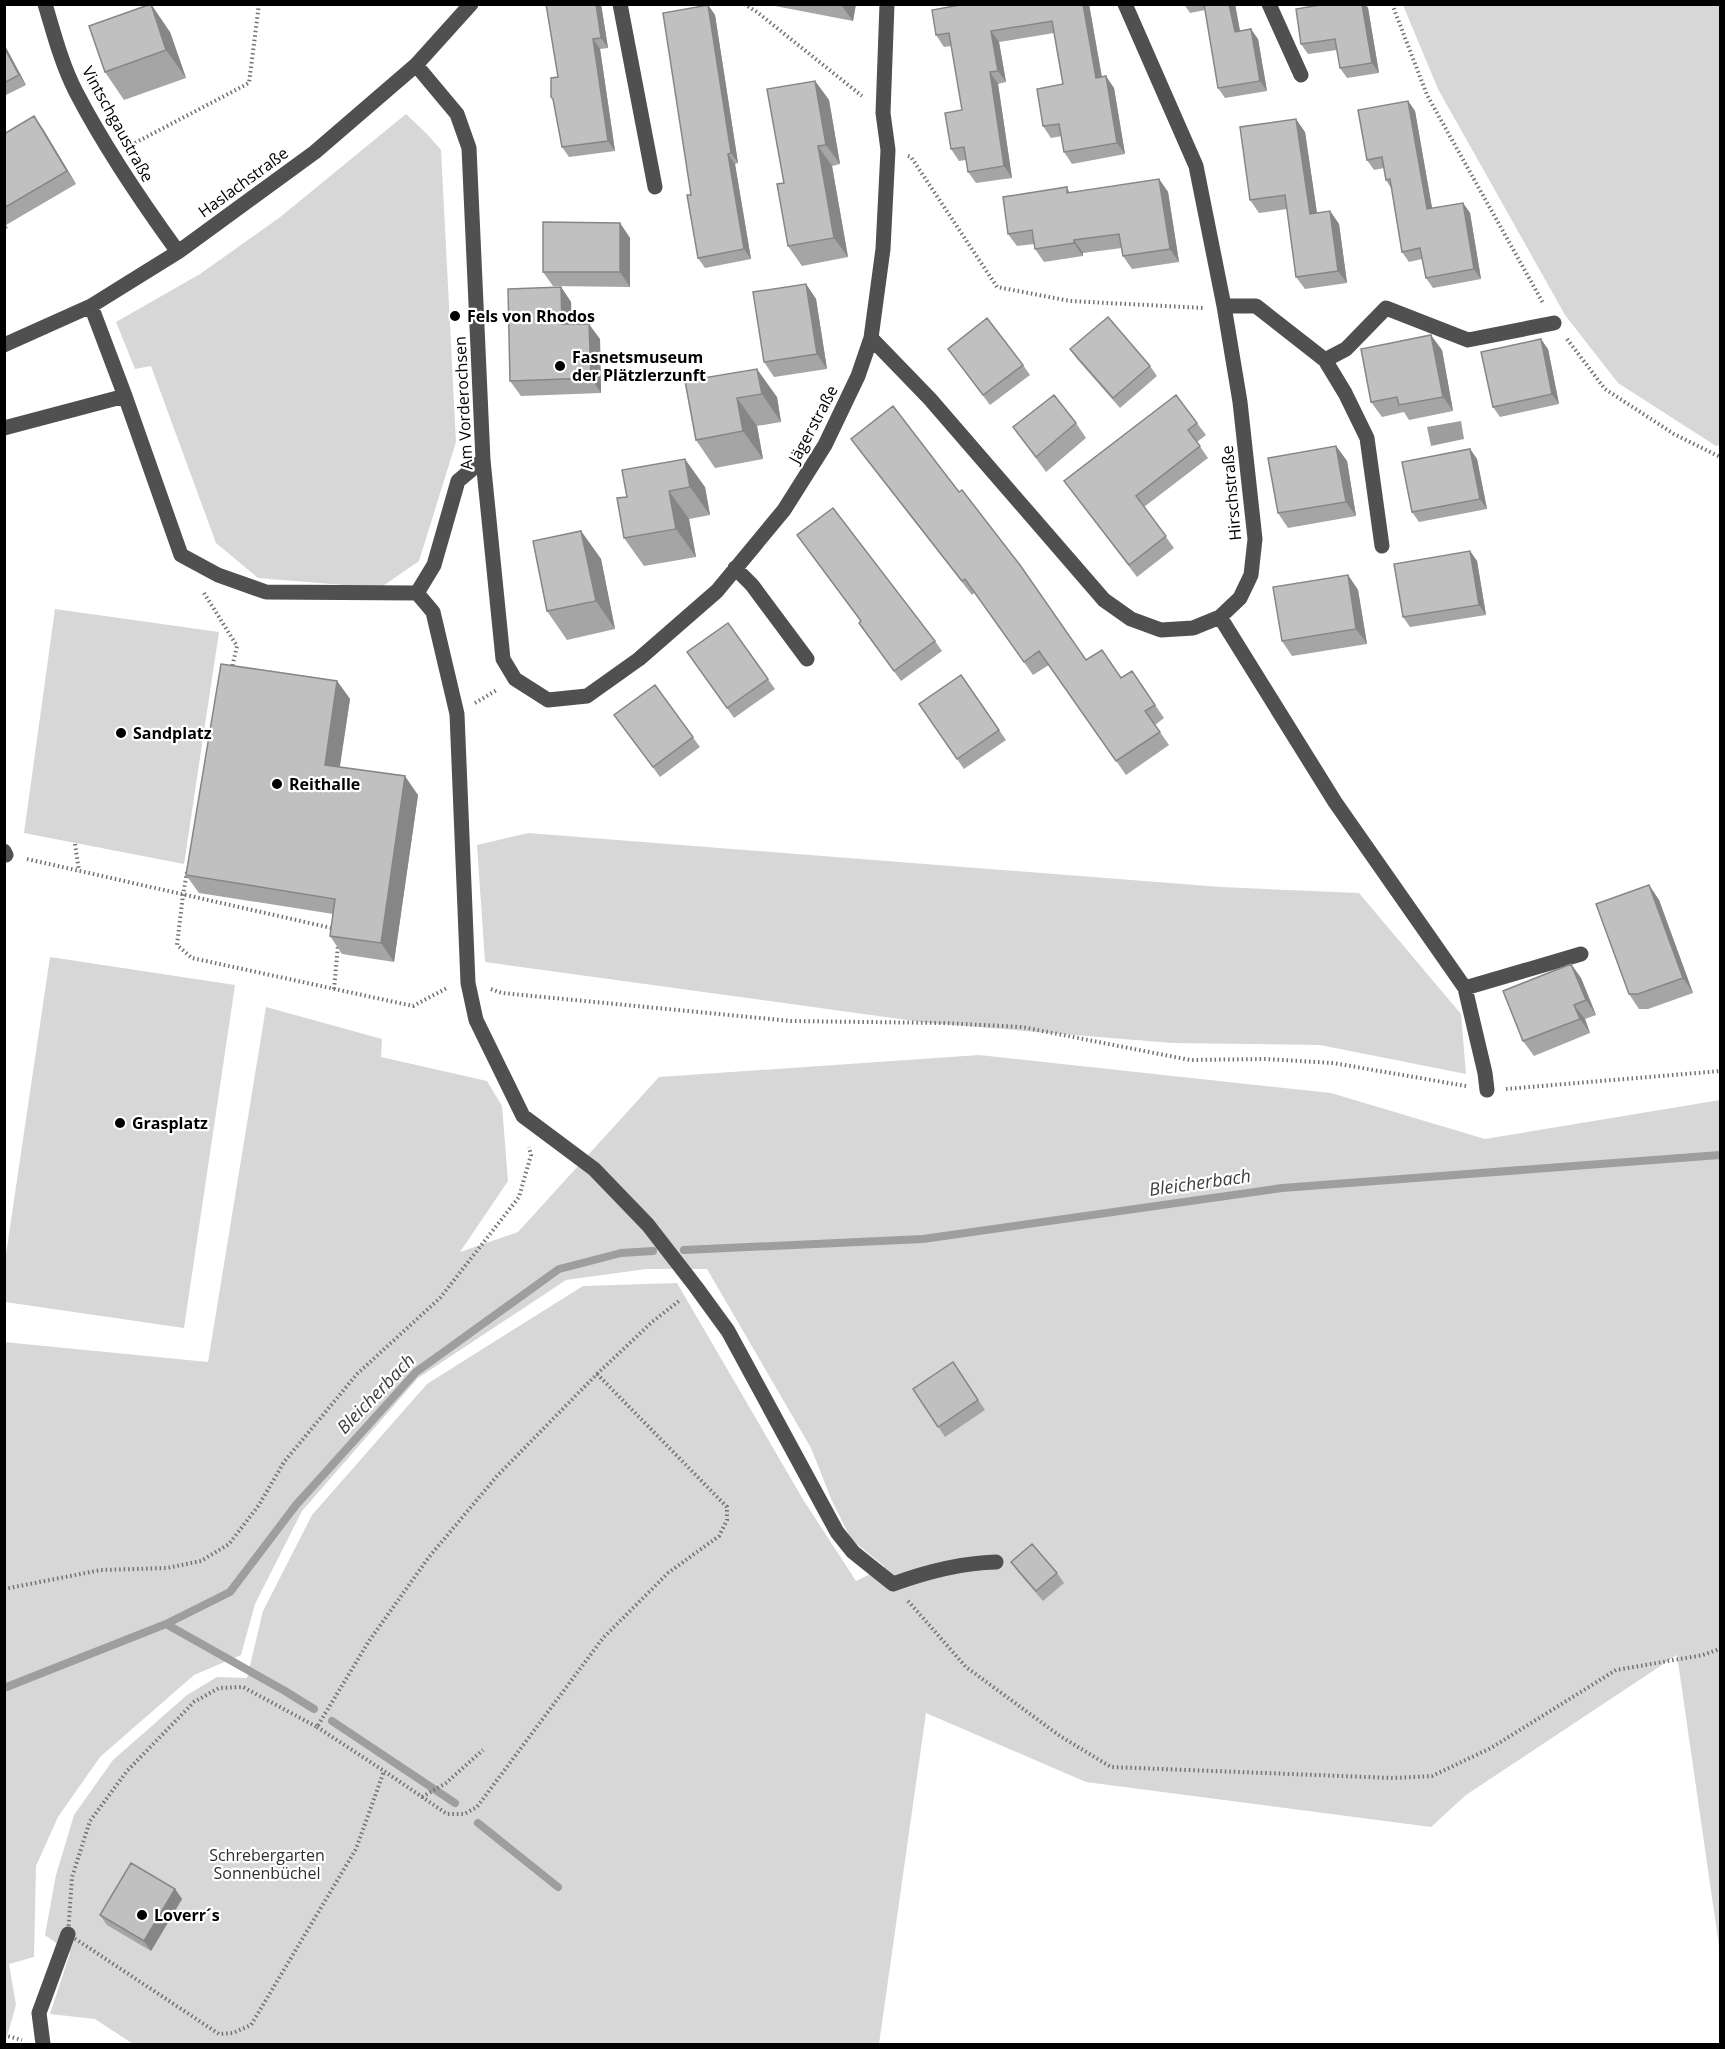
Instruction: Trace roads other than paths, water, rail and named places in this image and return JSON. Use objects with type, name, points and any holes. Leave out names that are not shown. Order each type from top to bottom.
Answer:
[{"type":"street","name":"Vintschgaustraße","points":[[45,4],[56,43],[75,90],[139,199],[178,252]]},
{"type":"street","name":"Haslachstraße","points":[[4,345],[91,306],[178,252],[315,152],[416,65],[471,4]]},
{"type":"street","points":[[620,4],[655,188]]},
{"type":"street","name":"Jägerstraße","points":[[516,679],[548,699],[587,696],[639,659],[717,591],[784,510],[825,445],[858,376],[871,338],[883,249],[888,150],[883,113],[887,4]]},
{"type":"street","name":"Hirschstraße","points":[[871,338],[930,399],[1104,600],[1131,619],[1161,630],[1193,628],[1220,617],[1240,598],[1251,575],[1255,539],[1240,402],[1224,306],[1196,166],[1125,4]]},
{"type":"street","points":[[1269,4],[1301,75]]},
{"type":"street","name":"Am Vorderochsen","points":[[416,65],[457,114],[469,148],[483,460],[503,659],[516,679]]},
{"type":"street","points":[[91,306],[181,555],[218,575],[266,592],[417,593],[433,612],[457,714],[468,983],[476,1020],[523,1116],[594,1169],[648,1225],[696,1287],[728,1331],[837,1532],[854,1552],[893,1584],[969,1563],[996,1562]]},
{"type":"street","points":[[1224,306],[1256,306],[1325,360],[1345,393],[1367,438],[1382,546]]},
{"type":"street","points":[[1325,360],[1346,349],[1386,308],[1468,340],[1554,323]]},
{"type":"street","points":[[4,428],[125,396]]},
{"type":"street","points":[[417,593],[434,565],[458,482],[483,460]]},
{"type":"street","points":[[735,568],[752,585],[807,659]]},
{"type":"street","points":[[1220,617],[1335,802],[1465,988],[1487,1090]]},
{"type":"street","points":[[1465,988],[1581,954]]},
{"type":"street","points":[[43,2044],[39,2013],[68,1934]]},
{"type":"waterway","name":"Bleicherbach","points":[[684,1250],[923,1239],[1282,1188],[1720,1155]]},
{"type":"waterway","name":"Bleicherbach","points":[[166,1624],[230,1592],[296,1505],[416,1372],[559,1269],[621,1253],[653,1251]]},
{"type":"waterway","name":"Bleicherbach","points":[[4,1688],[166,1624],[314,1709]]},
{"type":"waterway","name":"Bleicherbach","points":[[332,1721],[455,1803]]},
{"type":"waterway","name":"Bleicherbach","points":[[478,1823],[558,1887]]},
{"type":"place","name":"Fels von Rhodos","points":[[455,316]]},
{"type":"place","name":"Fasnetsmuseum der Plätzlerzunft","points":[[560,366]]},
{"type":"place","name":"Sandplatz","points":[[121,733]]},
{"type":"place","name":"Reithalle","points":[[277,784]]},
{"type":"place","name":"Grasplatz","points":[[120,1123]]},
{"type":"place","name":"Loverr´s","points":[[142,1915]]},
{"type":"park label","name":"Schrebergarten Sonnenbüchel","points":[[267,1864]]}]
